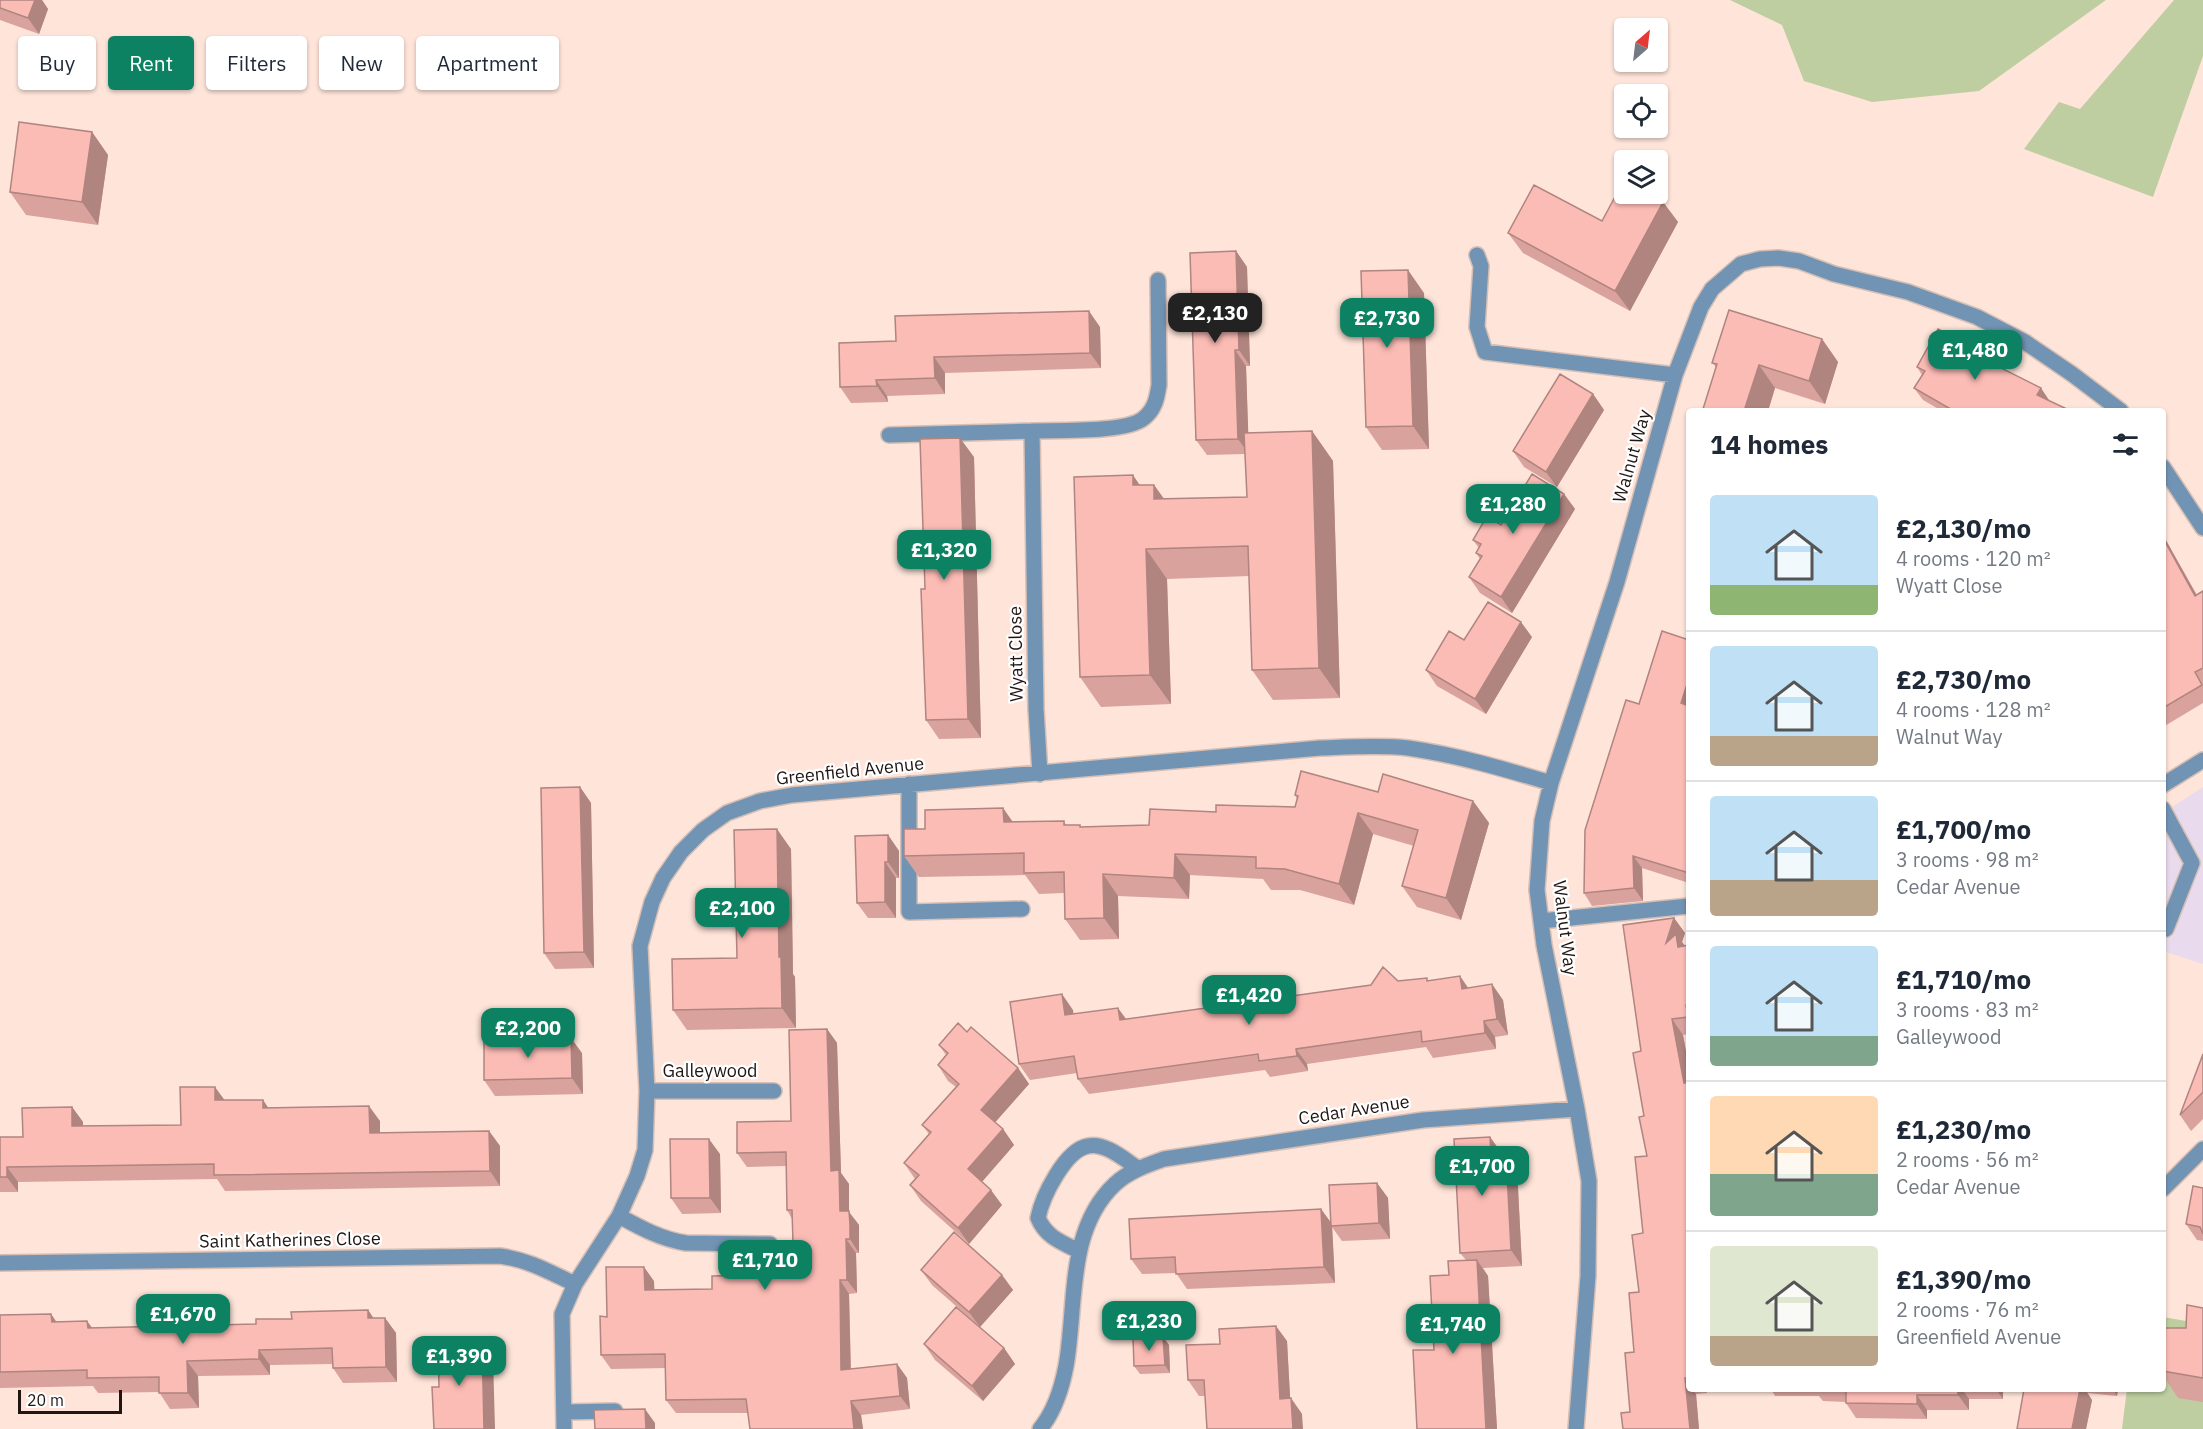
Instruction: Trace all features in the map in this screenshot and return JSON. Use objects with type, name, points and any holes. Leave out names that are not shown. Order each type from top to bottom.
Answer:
[{"type":"street","points":[[1477,255],[1481,266],[1477,327],[1485,352],[1675,375]]},
{"type":"street","name":"Walnut Way","points":[[1576,1429],[1588,1276],[1589,1181],[1544,945],[1537,890],[1542,820],[1551,783],[1617,582],[1675,375],[1693,324],[1706,298],[1719,282],[1741,264],[1760,259],[1778,258],[1799,261],[1834,274],[1908,292],[1977,317],[2025,342],[2117,408]]},
{"type":"street","points":[[890,435],[1125,427],[1142,421],[1156,402],[1159,385],[1158,280]]},
{"type":"street","name":"Wyatt Close","points":[[1032,431],[1036,698],[1040,774]]},
{"type":"street","points":[[2166,472],[2203,528]]},
{"type":"street","name":"Greenfield Avenue","points":[[564,1429],[562,1314],[575,1284],[619,1216],[637,1176],[645,1150],[647,1090],[640,946],[652,902],[663,878],[681,852],[703,830],[727,813],[760,801],[792,795],[1320,748],[1368,746],[1406,748],[1447,755],[1551,783]]},
{"type":"street","points":[[2166,783],[2203,760]]},
{"type":"street","points":[[909,784],[909,912],[1022,909]]},
{"type":"street","points":[[2166,815],[2192,863],[2166,929]]},
{"type":"street","points":[[1541,921],[1686,906]]},
{"type":"street","name":"Galleywood","points":[[647,1090],[774,1091]]},
{"type":"street","name":"Cedar Avenue","points":[[1046,1427],[1064,1377],[1079,1251],[1085,1227],[1095,1208],[1116,1183],[1139,1169],[1164,1159],[1423,1120],[1577,1109]]},
{"type":"street","points":[[1079,1251],[1052,1238],[1042,1228],[1038,1218],[1046,1193],[1058,1172],[1070,1158],[1088,1145],[1111,1151],[1139,1169]]},
{"type":"street","points":[[2166,1186],[2203,1149]]},
{"type":"street","points":[[619,1216],[654,1235],[673,1241],[770,1244]]},
{"type":"street","name":"Saint Katherines Close","points":[[0,1263],[500,1256],[531,1263],[575,1284]]},
{"type":"street","points":[[564,1412],[632,1410]]},
{"type":"shaded area","points":[[2203,787],[2203,964],[2166,952],[2166,811]]},
{"type":"green space","points":[[1730,0],[2106,0],[1979,91],[1872,102],[1804,81],[1782,25]]},
{"type":"green space","points":[[2174,0],[2203,0],[2203,56],[2153,197],[2024,149],[2059,102],[2080,109]]},
{"type":"green space","points":[[2166,1318],[2203,1324],[2203,1429],[2122,1429],[2127,1392],[2166,1392]]},
{"type":"building","points":[[0,0],[35,0],[28,18],[0,8]]},
{"type":"building","points":[[19,122],[92,132],[82,202],[10,192]]},
{"type":"building","points":[[1534,185],[1602,221],[1614,199],[1614,204],[1662,204],[1615,291],[1508,233]]},
{"type":"building","points":[[1236,251],[1239,350],[1235,350],[1238,439],[1196,440],[1190,253]]},
{"type":"building","points":[[1408,270],[1413,426],[1366,427],[1361,271]]},
{"type":"building","points":[[1729,310],[1822,339],[1809,381],[1759,365],[1745,408],[1703,408],[1717,364],[1712,363]]},
{"type":"building","points":[[1089,311],[1090,353],[934,357],[935,378],[876,380],[877,386],[840,387],[839,343],[896,341],[895,316]]},
{"type":"building","points":[[1938,329],[1999,363],[1997,366],[2041,388],[2037,395],[2065,408],[1949,408],[1914,388],[1925,371],[1917,367]]},
{"type":"building","points":[[1560,374],[1593,394],[1546,472],[1513,451]]},
{"type":"building","points":[[1312,431],[1319,668],[1252,670],[1248,546],[1146,549],[1150,675],[1080,677],[1074,477],[1133,475],[1133,485],[1154,485],[1154,499],[1247,497],[1244,433]]},
{"type":"building","points":[[960,438],[968,719],[926,720],[921,589],[925,589],[920,439]]},
{"type":"building","points":[[1532,474],[1564,494],[1501,597],[1469,577],[1482,556],[1476,553],[1481,544],[1473,540],[1487,516],[1501,525]]},
{"type":"building","points":[[2166,543],[2195,596],[2203,591],[2203,668],[2195,672],[2202,685],[2166,706]]},
{"type":"building","points":[[1488,602],[1521,622],[1475,699],[1426,670],[1449,631],[1464,640]]},
{"type":"building","points":[[1662,631],[1686,639],[1686,687],[1681,703],[1686,705],[1686,872],[1633,856],[1634,888],[1584,893],[1585,830],[1626,700],[1639,704]]},
{"type":"building","points":[[1301,771],[1378,792],[1383,774],[1473,801],[1446,898],[1402,886],[1418,830],[1358,813],[1339,884],[1285,869],[1256,868],[1256,857],[1175,854],[1174,878],[1103,874],[1104,918],[1065,919],[1064,872],[1024,873],[1024,853],[904,856],[904,829],[925,829],[925,810],[1003,808],[1004,822],[1064,821],[1064,825],[1080,825],[1080,827],[1149,825],[1150,809],[1216,812],[1216,805],[1295,807],[1298,796],[1295,795]]},
{"type":"building","points":[[580,787],[584,952],[544,953],[541,788]]},
{"type":"building","points":[[777,829],[782,1008],[673,1010],[672,959],[737,958],[734,830]]},
{"type":"building","points":[[888,835],[885,902],[857,903],[855,836]]},
{"type":"building","points":[[1674,918],[1666,943],[1676,934],[1678,947],[1686,946],[1686,1017],[1672,1019],[1684,1083],[1686,1083],[1685,1378],[1690,1429],[1623,1429],[1621,1413],[1630,1412],[1625,1353],[1634,1352],[1629,1293],[1639,1292],[1632,1235],[1643,1233],[1635,1157],[1647,1156],[1639,1117],[1644,1116],[1633,1053],[1641,1051],[1623,925]]},
{"type":"building","points":[[1383,967],[1398,981],[1427,978],[1427,981],[1460,976],[1462,989],[1492,984],[1497,1019],[1484,1021],[1485,1033],[1422,1042],[1421,1031],[1296,1049],[1297,1056],[1259,1061],[1258,1054],[1078,1079],[1074,1056],[1019,1064],[1010,1002],[1062,994],[1065,1015],[1118,1008],[1120,1020],[1371,985]]},
{"type":"building","points":[[958,1023],[967,1032],[971,1027],[1018,1068],[981,1110],[1003,1129],[968,1169],[991,1190],[958,1228],[910,1185],[919,1175],[904,1163],[931,1132],[922,1125],[959,1084],[938,1065],[948,1053],[939,1045]]},
{"type":"building","points":[[827,1029],[831,1171],[839,1170],[840,1211],[849,1211],[850,1225],[850,1239],[846,1239],[847,1280],[840,1280],[841,1370],[897,1364],[900,1396],[851,1401],[854,1429],[750,1429],[746,1399],[666,1400],[665,1354],[601,1355],[600,1316],[607,1317],[606,1267],[644,1267],[645,1290],[712,1289],[712,1276],[794,1275],[792,1210],[787,1210],[786,1152],[737,1153],[737,1122],[791,1121],[789,1030]]},
{"type":"building","points":[[571,1038],[572,1078],[484,1080],[484,1039]]},
{"type":"building","points":[[2203,1054],[2203,1092],[2180,1115]]},
{"type":"building","points":[[180,1087],[215,1087],[215,1100],[263,1100],[263,1108],[369,1106],[370,1133],[489,1131],[490,1171],[214,1175],[214,1164],[7,1167],[7,1177],[0,1177],[0,1137],[23,1137],[22,1108],[72,1107],[72,1126],[181,1125]]},
{"type":"building","points":[[1490,1137],[1491,1154],[1506,1153],[1511,1250],[1460,1253],[1454,1139]]},
{"type":"building","points":[[670,1139],[709,1139],[710,1198],[671,1198]]},
{"type":"building","points":[[1377,1183],[1379,1223],[1331,1226],[1329,1185]]},
{"type":"building","points":[[2193,1186],[2203,1188],[2203,1234],[2200,1227],[2186,1224]]},
{"type":"building","points":[[1321,1209],[1324,1267],[1176,1274],[1175,1257],[1131,1259],[1129,1219]]},
{"type":"building","points":[[954,1232],[1002,1275],[969,1312],[921,1270]]},
{"type":"building","points":[[1477,1260],[1486,1429],[1417,1429],[1413,1350],[1434,1350],[1430,1276],[1449,1275],[1448,1261]]},
{"type":"building","points":[[2187,1305],[2203,1308],[2203,1378],[2166,1372],[2166,1328],[2186,1328]]},
{"type":"building","points":[[956,1307],[1004,1348],[972,1386],[924,1344]]},
{"type":"building","points":[[368,1310],[368,1318],[385,1318],[386,1367],[333,1368],[332,1348],[259,1350],[259,1359],[187,1361],[188,1393],[159,1393],[159,1377],[87,1378],[87,1370],[0,1372],[0,1315],[51,1314],[52,1322],[87,1321],[88,1328],[256,1324],[256,1319],[292,1319],[291,1312]]},
{"type":"building","points":[[1276,1326],[1280,1399],[1291,1398],[1293,1429],[1207,1429],[1204,1380],[1188,1380],[1186,1345],[1220,1344],[1219,1329]]},
{"type":"building","points":[[1163,1337],[1165,1365],[1134,1366],[1133,1338]]},
{"type":"building","points":[[482,1342],[484,1429],[434,1429],[432,1387],[439,1387],[438,1343]]},
{"type":"building","points":[[1846,1392],[1958,1392],[1958,1395],[1917,1395],[1917,1404],[1846,1403]]},
{"type":"building","points":[[2023,1392],[2079,1392],[2072,1429],[2017,1429]]},
{"type":"building","points":[[645,1409],[646,1429],[595,1429],[594,1410]]}]
